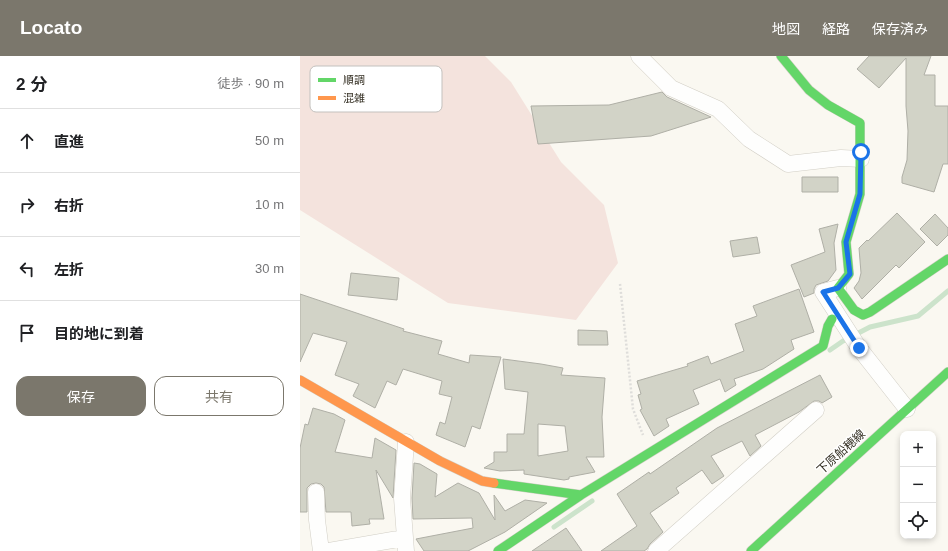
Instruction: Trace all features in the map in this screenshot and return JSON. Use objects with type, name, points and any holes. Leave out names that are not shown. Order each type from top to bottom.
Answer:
[{"type":"street","points":[[639,56],[671,88],[718,109],[749,140],[788,164],[841,158],[861,159]]},
{"type":"street","points":[[781,56],[809,90],[828,105],[860,123],[860,194],[846,242],[850,274],[838,288],[823,292],[859,348],[907,409]]},
{"type":"street","points":[[838,288],[854,310],[863,315],[870,312],[948,259]]},
{"type":"street","points":[[845,313],[854,310]]},
{"type":"street","points":[[498,551],[581,495],[823,346],[828,326],[832,319]]},
{"type":"street","name":"下原船穂線","points":[[751,551],[948,372]]},
{"type":"street","points":[[300,380],[440,461],[482,480],[581,495]]},
{"type":"street","points":[[656,551],[816,410]]},
{"type":"street","points":[[329,551],[405,544],[402,498],[406,442]]},
{"type":"street","points":[[316,492],[317,520],[321,551]]},
{"type":"path","points":[[620,284],[633,409],[650,452]]},
{"type":"shaded area","points":[[300,56],[485,56],[511,82],[561,162],[604,205],[618,263],[576,320],[448,303],[300,210]]},
{"type":"building","points":[[869,56],[931,56],[924,75],[935,75],[935,106],[948,106],[948,164],[943,164],[934,192],[902,183],[902,177],[907,160],[908,131],[906,106],[906,58],[879,88],[857,69]]},
{"type":"building","points":[[662,92],[667,97],[711,117],[651,136],[538,144],[531,106],[609,105]]},
{"type":"building","points":[[802,177],[838,177],[838,192],[802,192]]},
{"type":"building","points":[[897,213],[925,242],[899,268],[896,265],[862,299],[854,288],[859,281],[861,273],[859,248]]},
{"type":"building","points":[[935,214],[948,228],[948,235],[937,246],[920,229]]},
{"type":"building","points":[[838,224],[834,243],[836,270],[828,281],[816,285],[814,293],[804,297],[791,265],[825,252],[819,229]]},
{"type":"building","points":[[757,237],[760,253],[733,257],[730,241]]},
{"type":"building","points":[[351,273],[399,278],[397,300],[348,295]]},
{"type":"building","points":[[799,289],[814,332],[791,340],[794,349],[763,369],[734,379],[736,385],[725,392],[720,379],[693,390],[699,404],[666,419],[669,426],[654,436],[640,410],[642,409],[638,395],[641,394],[637,381],[688,366],[687,364],[708,356],[711,364],[744,351],[735,324],[757,316],[753,306]]},
{"type":"building","points":[[300,294],[404,329],[403,331],[442,341],[438,354],[469,363],[470,355],[501,357],[480,429],[472,426],[465,447],[436,435],[440,422],[445,424],[452,397],[439,394],[442,381],[403,369],[396,385],[387,381],[375,408],[353,396],[359,384],[335,375],[347,342],[313,333],[300,362]]},
{"type":"building","points":[[578,330],[607,331],[608,345],[578,345]]},
{"type":"building","points":[[503,359],[563,368],[561,375],[605,378],[602,417],[604,457],[586,457],[595,472],[569,477],[569,479],[564,480],[524,474],[524,470],[500,471],[484,468],[494,462],[494,452],[507,452],[507,434],[524,434],[528,392],[505,389]],"holes":[[[538,424],[565,426],[568,451],[538,456]]]},
{"type":"building","points":[[820,375],[832,397],[822,403],[819,401],[814,401],[799,412],[755,435],[761,446],[750,456],[742,441],[711,456],[724,476],[712,484],[702,470],[676,488],[679,493],[650,513],[663,532],[650,544],[647,549],[644,551],[601,551],[637,526],[617,494],[649,472],[650,474],[717,428]]},
{"type":"building","points":[[313,408],[334,414],[345,420],[335,452],[372,458],[375,438],[396,450],[393,498],[376,470],[384,519],[369,519],[370,524],[352,526],[351,512],[326,512],[324,487],[321,484],[316,483],[311,484],[307,488],[307,512],[300,512],[300,448],[305,424],[308,425]]},
{"type":"building","points":[[414,463],[420,464],[437,474],[435,497],[458,483],[479,493],[495,520],[494,495],[505,511],[525,500],[547,503],[505,532],[468,551],[424,551],[416,539],[473,528],[472,518],[413,519],[412,498]]},
{"type":"building","points":[[566,528],[582,551],[532,551]]},
{"type":"waterway","points":[[830,350],[843,341],[870,327],[918,316],[948,291]]},
{"type":"waterway","points":[[554,527],[592,501]]},
{"type":"traffic: fast","points":[[781,56],[809,90],[828,105],[860,123],[860,194],[846,242],[849,274],[838,288],[854,310],[863,315],[870,312],[948,259]]},
{"type":"traffic: fast","points":[[498,551],[581,495],[823,346],[828,326],[832,319]]},
{"type":"traffic: fast","points":[[751,551],[948,372]]},
{"type":"traffic: fast","points":[[494,483],[581,495]]},
{"type":"traffic: slow","points":[[300,380],[440,461],[482,481],[494,483]]},
{"type":"route","points":[[859,348],[823,292],[838,288],[850,274],[846,242],[860,194],[861,152]]}]
